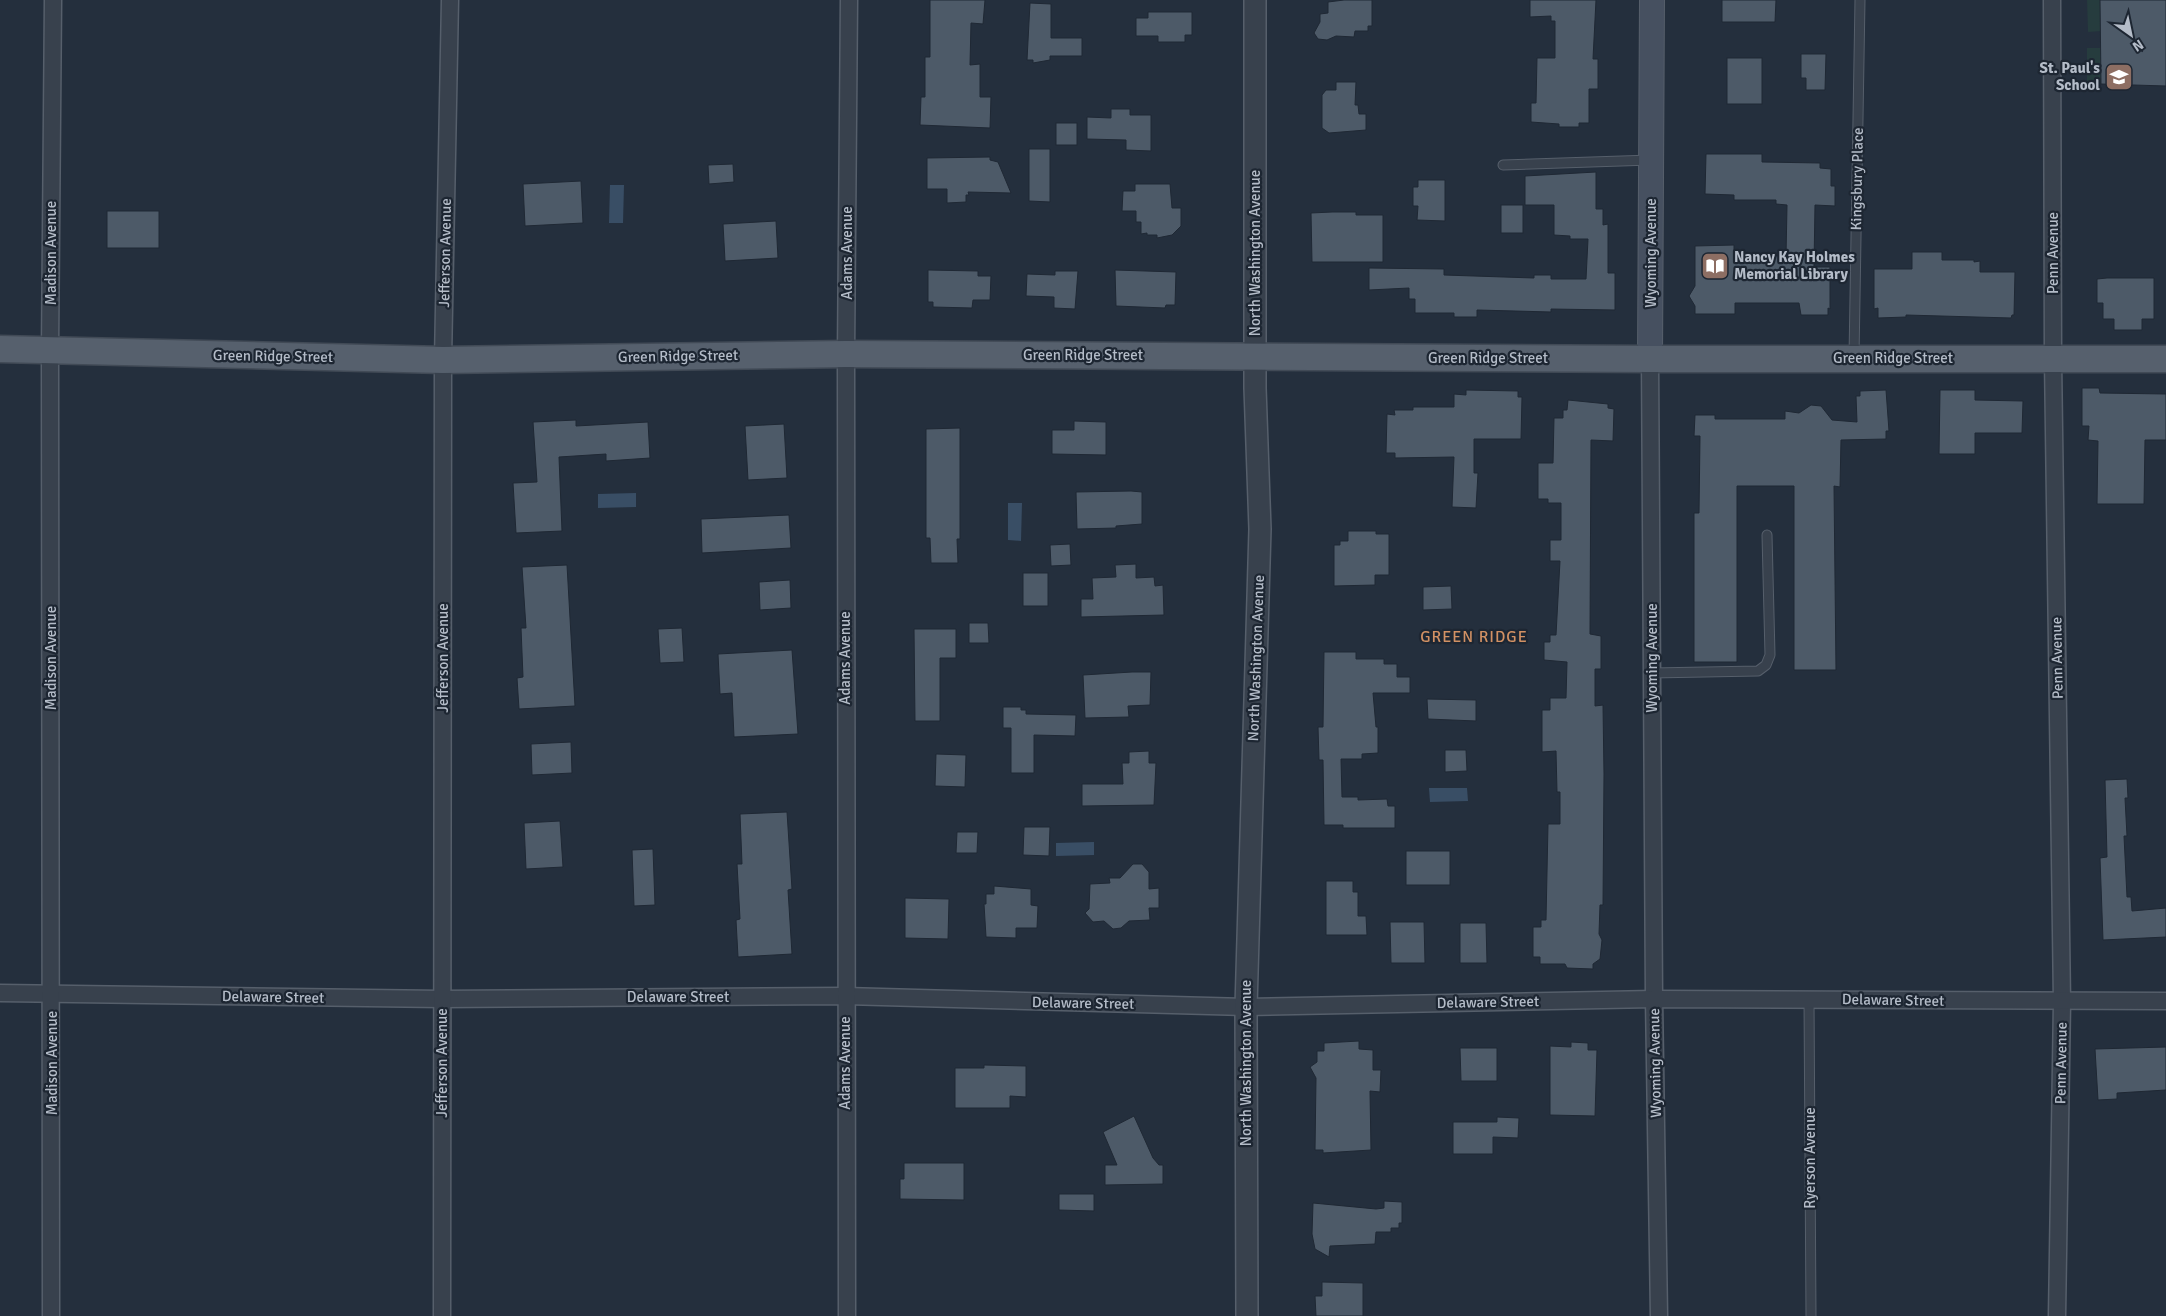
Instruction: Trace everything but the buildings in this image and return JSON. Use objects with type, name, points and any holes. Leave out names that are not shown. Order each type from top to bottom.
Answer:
[{"type":"main road","name":"Wyoming Avenue","points":[[1650,359],[1652,0]]},
{"type":"main road","name":"Green Ridge Street","points":[[0,349],[443,360],[846,354],[1650,359],[2166,359]]},
{"type":"street","name":"Madison Avenue","points":[[51,1316],[50,350],[53,0]]},
{"type":"street","name":"Jefferson Avenue","points":[[442,1316],[443,360],[450,0]]},
{"type":"street","name":"Adams Avenue","points":[[846,1316],[846,354],[849,0]]},
{"type":"street","name":"North Washington Avenue","points":[[1247,1316],[1246,1007],[1260,529],[1256,356],[1255,0]]},
{"type":"street","name":"Penn Avenue","points":[[2052,0],[2053,359],[2062,1002],[2057,1316]]},
{"type":"street","name":"Wyoming Avenue","points":[[1650,359],[1654,999],[1659,1316]]},
{"type":"street","name":"Delaware Street","points":[[0,993],[442,999],[845,996],[1246,1007],[1654,999],[2166,1001]]},
{"type":"lane","name":"Kingsbury Place","points":[[1854,358],[1860,0]]},
{"type":"lane","points":[[1503,165],[1651,160]]},
{"type":"lane","points":[[1652,673],[1758,671],[1766,665],[1770,655],[1767,535]]},
{"type":"lane","name":"Ryerson Avenue","points":[[1809,999],[1811,1316]]},
{"type":"green space","points":[[2087,0],[2100,0],[2101,31],[2088,32]]},
{"type":"green space","points":[[2087,48],[2102,48],[2101,84],[2087,84]]},
{"type":"water","points":[[610,185],[624,185],[623,223],[609,223]]},
{"type":"water","points":[[636,493],[636,507],[598,508],[598,494]]},
{"type":"water","points":[[1008,503],[1022,503],[1021,541],[1008,540]]},
{"type":"water","points":[[1429,788],[1467,788],[1468,801],[1430,802]]},
{"type":"water","points":[[1094,842],[1094,855],[1056,856],[1056,843]]},
{"type":"place","name":"St. Paul's School","points":[[2119,77]]},
{"type":"place","name":"Nancy Kay Holmes Memorial Library","points":[[1715,266]]},
{"type":"district","name":"GREEN RIDGE","points":[[1474,637]]}]
